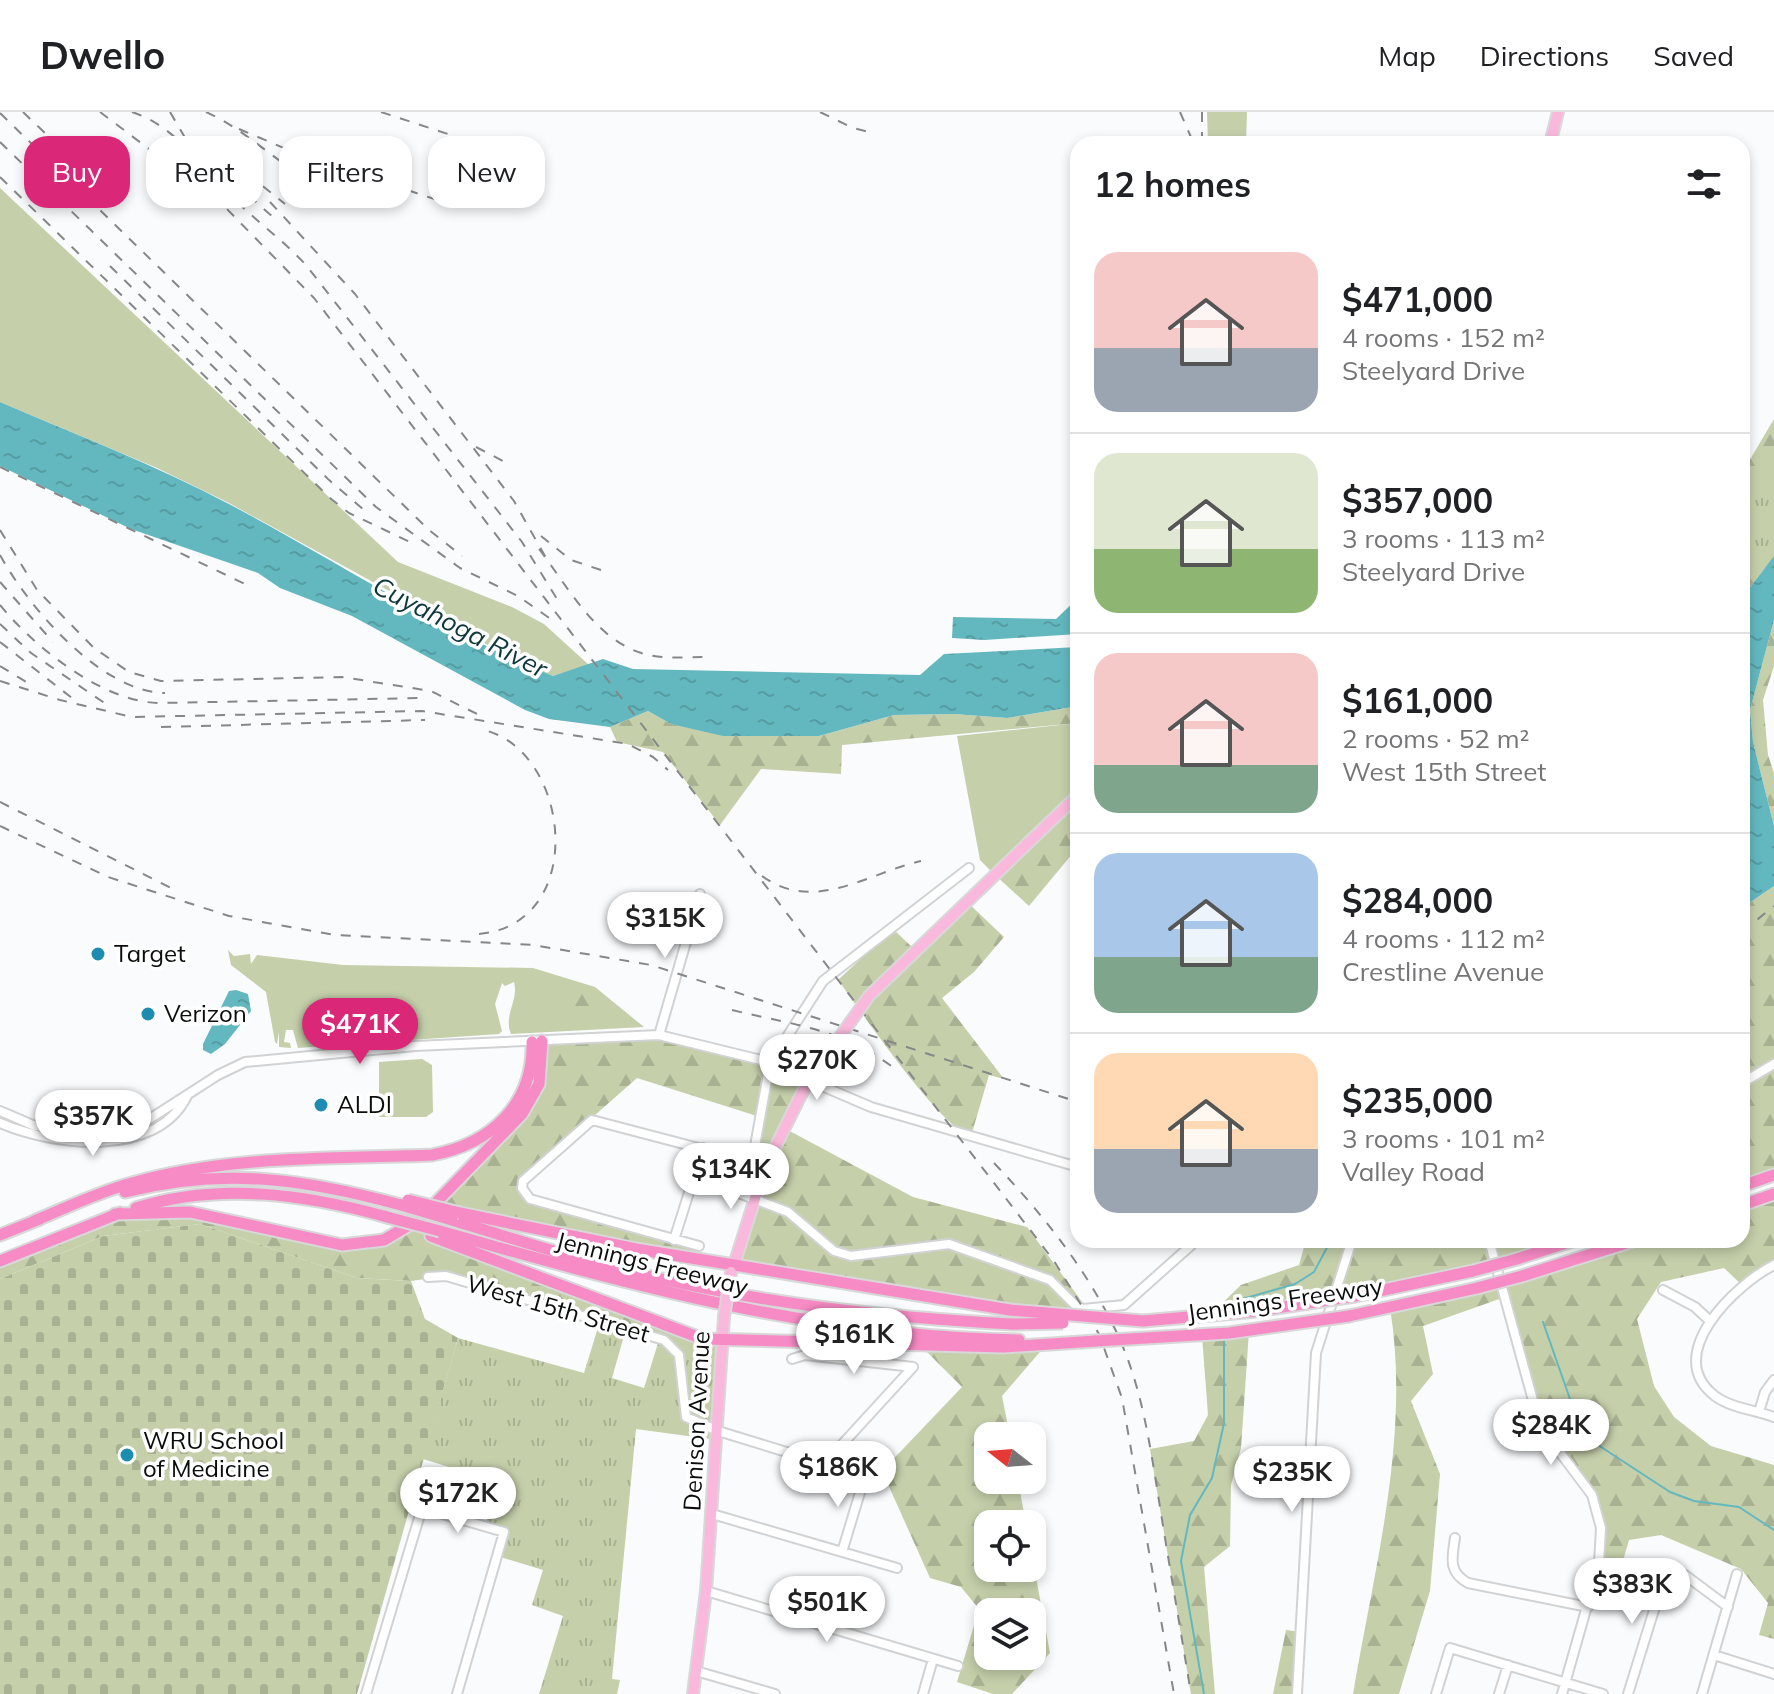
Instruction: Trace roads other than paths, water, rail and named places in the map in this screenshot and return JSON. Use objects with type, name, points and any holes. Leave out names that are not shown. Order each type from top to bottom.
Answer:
[{"type":"highway","points":[[115,1214],[190,1212],[342,1245],[384,1240],[421,1218],[522,1114],[539,1084],[537,1042]]},
{"type":"highway","points":[[0,1235],[120,1187],[178,1172],[253,1163],[432,1155],[454,1150],[490,1131],[520,1099],[532,1070],[537,1042]]},
{"type":"highway","points":[[1750,1183],[1774,1175]]},
{"type":"highway","points":[[34,1221],[101,1199],[194,1179],[269,1178],[333,1186],[456,1217],[732,1268],[1010,1310],[1143,1321]]},
{"type":"highway","points":[[0,1261],[115,1214],[177,1198],[242,1193],[304,1197],[387,1217],[435,1233],[703,1339],[1004,1344]]},
{"type":"highway","points":[[1750,1202],[1774,1194]]},
{"type":"highway","name":"Jennings Freeway","points":[[456,1217],[620,1270],[748,1297],[875,1314],[1012,1324],[1143,1321],[1272,1309],[1355,1296],[1473,1271],[1551,1248]]},
{"type":"highway","name":"Jennings Freeway","points":[[435,1233],[715,1304],[854,1328],[1004,1344],[1229,1333],[1349,1316],[1477,1288],[1611,1248]]},
{"type":"main road","points":[[1552,136],[1558,112]]},
{"type":"main road","name":"Denison Avenue","points":[[693,1694],[706,1591],[718,1431],[721,1339],[732,1268],[764,1170],[807,1083],[869,996],[1070,803]]},
{"type":"street","points":[[699,1246],[530,1199],[522,1188],[525,1176],[592,1120],[743,1159],[753,1151],[770,1063],[823,981],[969,868]]},
{"type":"street","points":[[659,1035],[700,894]]},
{"type":"street","points":[[0,1111],[35,1126],[94,1132],[124,1128],[148,1120],[245,1062],[353,1051],[659,1035],[770,1063],[871,1107],[1070,1165]]},
{"type":"street","points":[[1750,1078],[1774,1064]]},
{"type":"street","points":[[0,1123],[22,1133],[66,1142],[120,1139],[138,1135],[170,1119],[180,1111],[188,1094]]},
{"type":"street","points":[[674,1240],[703,1148]]},
{"type":"street","points":[[694,1176],[788,1212],[834,1251],[862,1254],[949,1244],[1050,1280],[1083,1309],[1124,1305],[1188,1248]]},
{"type":"street","points":[[1297,1694],[1316,1353],[1349,1248]]},
{"type":"street","points":[[1491,1248],[1540,1426],[1592,1495],[1602,1539],[1588,1607],[1562,1694]]},
{"type":"street","points":[[1774,1265],[1750,1281],[1710,1321],[1696,1351],[1701,1377],[1716,1397],[1774,1417]]},
{"type":"street","name":"West 15th Street","points":[[428,1277],[446,1276],[664,1340],[679,1355],[686,1417],[718,1431]]},
{"type":"street","points":[[1663,1290],[1695,1307],[1710,1321]]},
{"type":"street","points":[[792,1359],[805,1355],[913,1367],[825,1463]]},
{"type":"street","points":[[1759,1412],[1765,1392],[1774,1380]]},
{"type":"street","points":[[718,1431],[865,1476],[842,1552]]},
{"type":"street","points":[[366,1694],[422,1508],[504,1532],[457,1694]]},
{"type":"street","points":[[712,1514],[897,1568]]},
{"type":"street","points":[[1455,1538],[1452,1565],[1456,1577],[1468,1583],[1588,1607]]},
{"type":"street","points":[[1628,1694],[1667,1568],[1685,1575],[1728,1607]]},
{"type":"street","points":[[1702,1694],[1737,1574]]},
{"type":"street","points":[[706,1591],[958,1666]]},
{"type":"street","points":[[1436,1694],[1450,1648],[1603,1694]]},
{"type":"street","points":[[1714,1655],[1774,1674]]},
{"type":"street","points":[[923,1694],[933,1659]]},
{"type":"street","points":[[1499,1694],[1508,1665]]},
{"type":"street","points":[[696,1671],[775,1694]]},
{"type":"water","points":[[0,402],[201,490],[470,638],[553,676],[603,659],[633,669],[920,675],[944,654],[1070,647],[1070,707],[1007,718],[954,714],[894,715],[819,736],[723,736],[671,724],[648,711],[610,727],[549,719],[525,710],[352,616],[280,588],[258,573],[131,529],[0,466]]},
{"type":"water","points":[[1774,556],[1774,620],[1750,710],[1750,588]]},
{"type":"water","points":[[1070,606],[1070,635],[984,640],[952,638],[953,617],[1056,619]]},
{"type":"water","points":[[1750,710],[1753,742],[1774,826],[1774,886],[1750,902]]},
{"type":"water","points":[[229,991],[248,994],[251,1011],[225,1044],[211,1054],[203,1050],[203,1044]]},
{"type":"waterway","points":[[1233,1310],[1239,1300],[1295,1284],[1314,1272],[1327,1248]]},
{"type":"waterway","points":[[1543,1322],[1570,1399],[1593,1422],[1593,1438],[1598,1445],[1670,1492],[1694,1501],[1739,1507],[1774,1530]]},
{"type":"waterway","points":[[1204,1694],[1181,1561],[1190,1515],[1212,1478],[1224,1423],[1224,1338]]},
{"type":"railway","points":[[23,112],[47,135]]},
{"type":"railway","points":[[100,112],[222,204],[314,298],[1054,1261],[1099,1334],[1122,1398],[1174,1694]]},
{"type":"railway","points":[[132,112],[175,137],[232,197],[306,265],[522,542],[557,599]]},
{"type":"railway","points":[[170,112],[184,136]]},
{"type":"railway","points":[[206,112],[238,130],[279,160]]},
{"type":"railway","points":[[381,112],[454,136]]},
{"type":"railway","points":[[820,112],[853,128],[873,133]]},
{"type":"railway","points":[[1180,112],[1190,136]]},
{"type":"railway","points":[[1202,112],[1202,136]]},
{"type":"railway","points":[[0,113],[429,530],[462,556]]},
{"type":"railway","points":[[239,129],[291,151],[464,209]]},
{"type":"railway","points":[[0,142],[376,507],[460,568],[518,596],[555,622]]},
{"type":"railway","points":[[0,177],[330,498],[349,513],[410,542]]},
{"type":"railway","points":[[263,186],[279,199]]},
{"type":"railway","points":[[270,202],[355,294],[514,501],[546,558]]},
{"type":"railway","points":[[263,208],[274,218]]},
{"type":"railway","points":[[110,266],[328,479],[364,510]]},
{"type":"railway","points":[[476,447],[503,461]]},
{"type":"railway","points":[[0,467],[245,584]]},
{"type":"railway","points":[[0,530],[37,590],[94,648],[129,672],[161,681],[342,677],[431,691],[485,718]]},
{"type":"railway","points":[[541,536],[571,560],[610,573]]},
{"type":"railway","points":[[539,549],[573,597],[614,639],[648,655],[704,657]]},
{"type":"railway","points":[[0,555],[29,599],[69,644],[116,678],[141,689],[165,693]]},
{"type":"railway","points":[[0,582],[53,642]]},
{"type":"railway","points":[[0,605],[31,638],[72,670],[116,694],[138,701],[423,698]]},
{"type":"railway","points":[[0,624],[31,653],[109,706]]},
{"type":"railway","points":[[0,642],[72,698]]},
{"type":"railway","points":[[0,666],[33,686]]},
{"type":"railway","points":[[0,681],[60,700],[132,717],[422,711],[628,744],[653,757],[668,770]]},
{"type":"railway","points":[[161,727],[425,720]]},
{"type":"railway","points":[[479,934],[514,923],[538,901],[552,871],[555,836],[550,801],[535,769],[513,744],[484,730]]},
{"type":"railway","points":[[0,802],[175,890]]},
{"type":"railway","points":[[0,826],[108,877],[229,916],[335,935],[533,945],[651,965],[1070,1099]]},
{"type":"railway","points":[[762,876],[782,887],[821,891],[921,861]]},
{"type":"railway","points":[[1750,926],[1774,906]]},
{"type":"railway","points":[[732,1010],[836,1036],[894,1068]]},
{"type":"railway","points":[[994,1163],[1075,1260],[1123,1347],[1138,1392],[1148,1438],[1191,1694]]},
{"type":"place","name":"Target","points":[[98,954]]},
{"type":"place","name":"Verizon","points":[[148,1014]]},
{"type":"place","name":"ALDI","points":[[321,1105]]},
{"type":"place","name":"WRU School of Medicine","points":[[127,1455]]},
{"type":"water label","name":"Cuyahoga River","points":[[460,627]]}]
